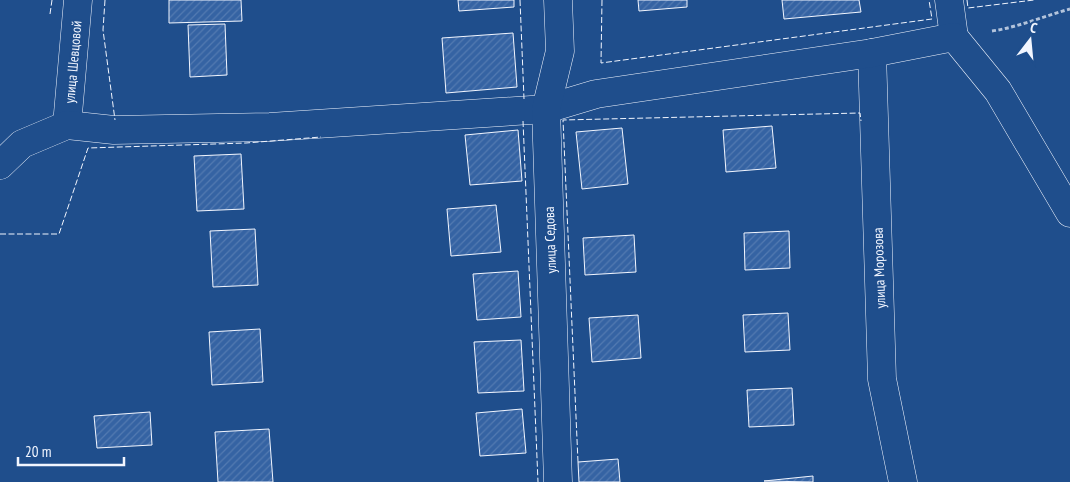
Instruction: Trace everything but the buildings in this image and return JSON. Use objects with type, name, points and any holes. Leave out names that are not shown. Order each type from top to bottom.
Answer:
[{"type":"street","name":"улица Шевцовой","points":[[67,125],[78,0]]},
{"type":"street","name":"улица Седова","points":[[558,0],[560,51],[546,109],[558,482]]},
{"type":"street","points":[[949,0],[954,37],[998,91],[1070,213]]},
{"type":"street","points":[[0,165],[22,144],[67,125],[114,130],[270,126],[546,109],[596,94],[872,53],[954,37]]},
{"type":"street","name":"улица Морозова","points":[[872,53],[882,379],[903,482]]},
{"type":"path","points":[[954,37],[1008,29],[1043,16],[1070,10]]},
{"type":"fence","points":[[50,14],[52,0]]},
{"type":"fence","points":[[105,0],[103,30],[115,120]]},
{"type":"fence","points":[[520,0],[524,99]]},
{"type":"fence","points":[[602,0],[601,63],[932,19],[929,0]]},
{"type":"fence","points":[[967,0],[968,8],[1034,0]]},
{"type":"fence","points":[[578,462],[563,120],[860,113],[861,121]]},
{"type":"fence","points":[[523,121],[538,482]]},
{"type":"fence","points":[[0,234],[59,234],[88,148],[246,143],[321,137]]}]
